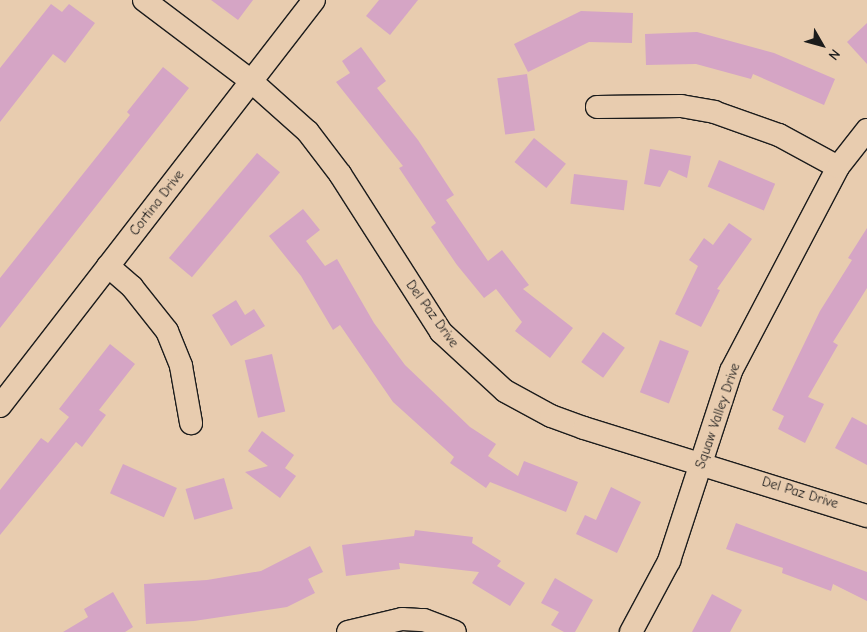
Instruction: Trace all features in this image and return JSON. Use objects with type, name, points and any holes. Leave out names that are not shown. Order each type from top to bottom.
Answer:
[{"type":"street","name":"Del Paz Drive","points":[[144,0],[252,81],[308,132],[325,152],[441,332],[481,371],[505,391],[551,416],[867,516]]},
{"type":"street","name":"Cortina Drive","points":[[0,406],[314,0]]},
{"type":"street","points":[[597,107],[662,106],[714,112],[779,135],[838,167]]},
{"type":"street","name":"Squaw Valley Drive","points":[[631,632],[669,561],[731,371],[838,167],[867,130]]},
{"type":"street","points":[[108,266],[132,287],[167,330],[181,366],[191,423]]},
{"type":"street","points":[[348,632],[402,619],[424,620],[455,632]]},
{"type":"building","points":[[211,0],[253,0],[238,20]]},
{"type":"building","points":[[379,0],[418,0],[390,35],[366,16]]},
{"type":"building","points":[[51,4],[62,12],[69,4],[95,23],[65,63],[53,54],[0,122],[0,68]]},
{"type":"building","points":[[581,11],[633,13],[632,43],[589,42],[528,72],[514,44]]},
{"type":"building","points":[[867,23],[867,64],[847,42]]},
{"type":"building","points":[[697,32],[774,53],[835,79],[824,105],[753,74],[751,79],[696,64],[646,65],[645,34]]},
{"type":"building","points":[[361,47],[386,81],[377,88],[418,140],[454,195],[446,200],[488,261],[502,250],[529,285],[523,289],[573,328],[550,358],[515,331],[522,322],[496,289],[484,298],[457,265],[431,227],[436,223],[399,168],[403,166],[336,82],[350,73],[342,61]]},
{"type":"building","points":[[163,67],[189,88],[0,328],[0,278],[130,115],[127,112]]},
{"type":"building","points":[[527,74],[535,130],[505,135],[497,78]]},
{"type":"building","points":[[534,138],[566,164],[546,188],[514,162]]},
{"type":"building","points":[[650,149],[691,156],[687,178],[669,170],[660,187],[644,184]]},
{"type":"building","points":[[257,153],[280,172],[192,277],[169,258]]},
{"type":"building","points":[[719,160],[775,184],[764,211],[708,187]]},
{"type":"building","points":[[574,174],[628,181],[624,210],[570,204]]},
{"type":"building","points":[[303,209],[320,230],[306,241],[325,266],[337,259],[374,323],[405,365],[470,427],[496,444],[488,456],[518,476],[524,461],[578,482],[566,512],[490,482],[486,488],[450,463],[454,457],[393,402],[340,325],[333,330],[301,276],[269,236]]},
{"type":"building","points":[[729,223],[752,239],[717,289],[720,290],[701,327],[675,314],[698,266],[689,260],[704,238],[713,245]]},
{"type":"building","points":[[867,228],[867,288],[833,342],[838,345],[808,397],[824,404],[805,443],[778,429],[784,416],[772,410],[820,311],[852,260],[848,258]]},
{"type":"building","points":[[236,300],[245,315],[254,309],[265,326],[231,346],[212,315]]},
{"type":"building","points":[[603,332],[625,348],[603,378],[581,362]]},
{"type":"building","points":[[660,340],[689,351],[669,403],[640,392]]},
{"type":"building","points":[[110,344],[135,364],[99,410],[106,415],[82,447],[76,442],[0,535],[0,490],[41,438],[48,443],[69,417],[59,409]]},
{"type":"building","points":[[272,354],[285,411],[258,418],[245,360]]},
{"type":"building","points":[[852,417],[867,425],[867,465],[835,448]]},
{"type":"building","points":[[262,431],[294,455],[285,468],[296,476],[280,498],[245,472],[268,466],[248,451]]},
{"type":"building","points":[[123,464],[177,488],[164,517],[110,493]]},
{"type":"building","points":[[224,478],[233,509],[194,520],[186,489]]},
{"type":"building","points":[[611,487],[641,502],[617,553],[576,534],[585,515],[596,520]]},
{"type":"building","points":[[736,523],[867,572],[867,601],[833,584],[831,591],[782,573],[783,568],[726,549]]},
{"type":"building","points":[[415,530],[473,537],[472,543],[501,561],[497,566],[525,583],[510,606],[472,583],[479,572],[399,563],[400,569],[346,576],[342,545],[414,536]]},
{"type":"building","points":[[310,546],[323,572],[308,579],[315,593],[287,607],[194,621],[146,624],[144,584],[207,580],[261,571]]},
{"type":"building","points":[[555,578],[593,600],[575,632],[564,632],[551,625],[559,612],[541,603]]},
{"type":"building","points":[[113,592],[133,627],[125,632],[63,632],[88,617],[84,609]]},
{"type":"building","points":[[712,594],[742,610],[730,632],[692,632]]}]
